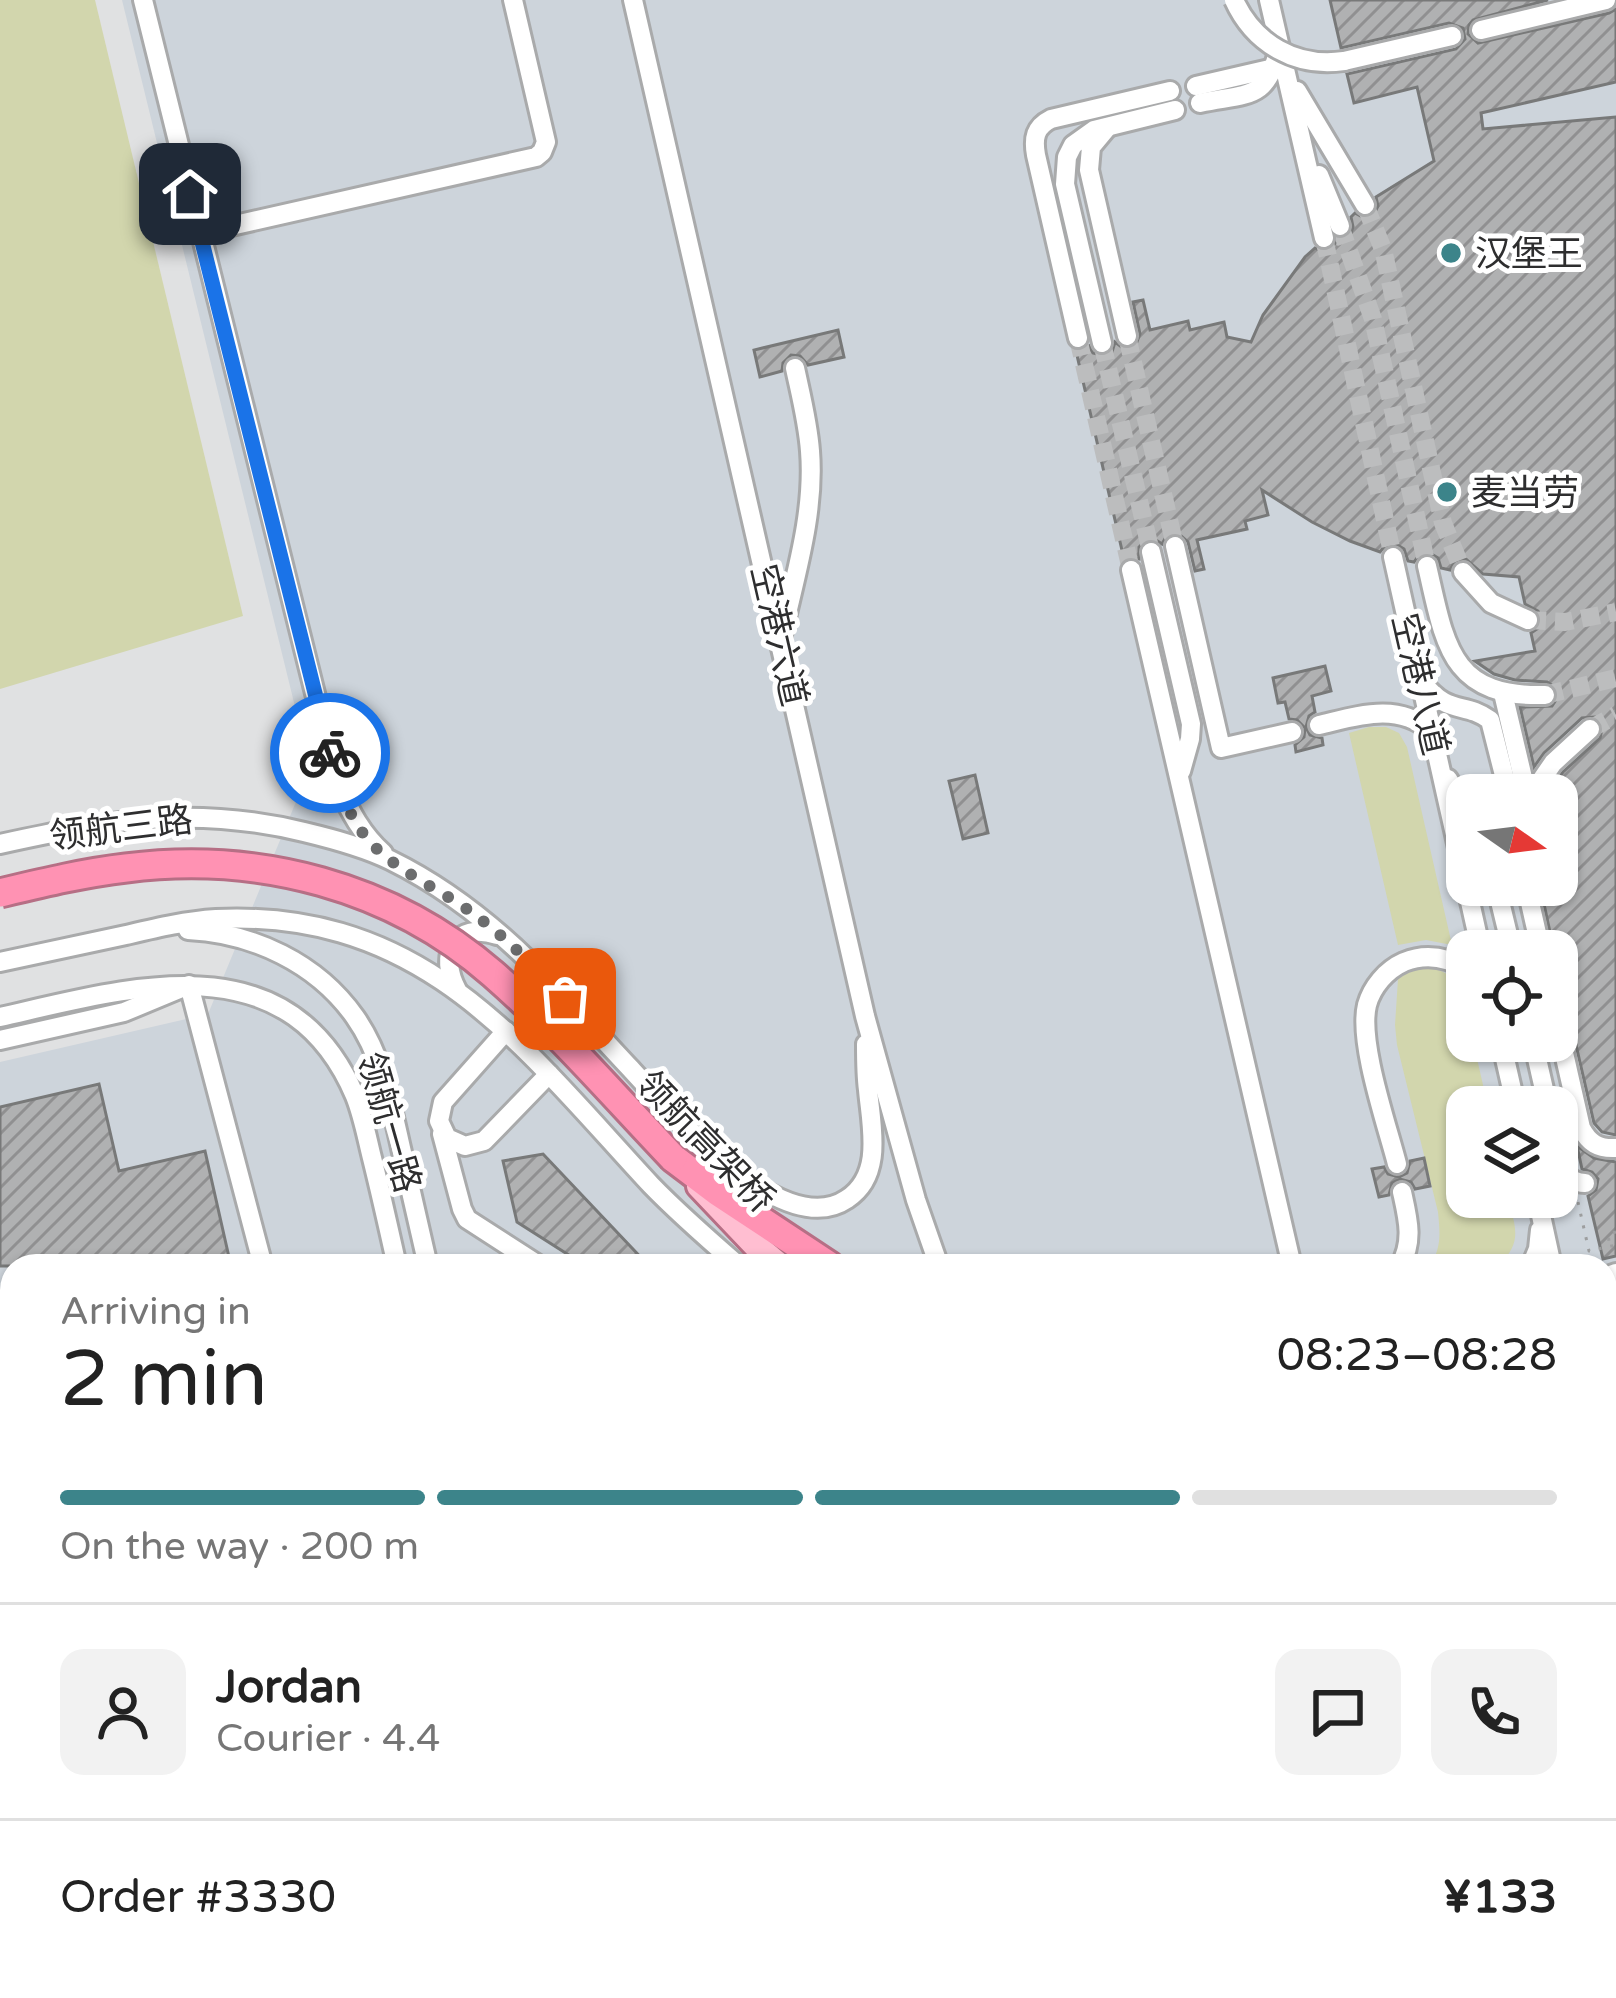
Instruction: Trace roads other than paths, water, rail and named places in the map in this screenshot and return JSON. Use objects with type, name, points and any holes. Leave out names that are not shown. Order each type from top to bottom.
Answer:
[{"type":"highway","name":"领航高架桥","points":[[0,892],[76,875],[186,863],[284,871],[346,888],[445,937],[493,974],[673,1158]]},
{"type":"highway","points":[[673,1158],[812,1254]]},
{"type":"main road","name":"领航高架桥","points":[[673,1158],[766,1254]]},
{"type":"street","points":[[142,0],[338,786],[371,843],[391,860]]},
{"type":"street","points":[[200,233],[536,157],[546,142],[513,0]]},
{"type":"street","name":"空港六道","points":[[634,0],[865,1016],[936,1254]]},
{"type":"street","points":[[1234,0],[1255,33],[1283,53],[1317,62],[1344,61],[1452,36]]},
{"type":"street","points":[[1481,29],[1606,0]]},
{"type":"street","points":[[1275,5],[1280,69],[1332,232]]},
{"type":"street","points":[[1198,94],[1256,90],[1280,69]]},
{"type":"street","points":[[1280,69],[1365,205]]},
{"type":"street","points":[[1078,338],[1035,135],[1051,119],[1172,100],[1082,136],[1073,145],[1064,170],[1102,343]]},
{"type":"street","points":[[1114,124],[1090,147],[1089,170],[1127,336]]},
{"type":"street","points":[[781,641],[811,474],[795,368]]},
{"type":"street","points":[[1174,546],[1221,748],[1292,732]]},
{"type":"street","points":[[1151,552],[1191,724],[1180,781]]},
{"type":"street","name":"空港八道","points":[[1393,557],[1476,930]]},
{"type":"street","points":[[1427,566],[1447,645],[1468,675],[1503,693],[1545,695]]},
{"type":"street","points":[[1131,570],[1289,1254]]},
{"type":"street","points":[[1463,572],[1491,603],[1528,620]]},
{"type":"street","points":[[1420,680],[1445,704],[1490,720],[1504,774]]},
{"type":"street","points":[[1503,693],[1524,774]]},
{"type":"street","points":[[1318,725],[1386,712],[1414,718],[1431,730]]},
{"type":"street","points":[[1545,774],[1589,729]]},
{"type":"street","points":[[1438,762],[1446,776]]},
{"type":"street","name":"领航三路","points":[[0,844],[110,822],[183,815],[273,824],[391,860],[502,936],[719,1160],[778,1198],[801,1207],[828,1207],[848,1199],[862,1184],[870,1165],[874,1146],[865,1016]]},
{"type":"street","points":[[0,962],[183,922],[298,922],[368,940],[425,969],[506,1031],[645,1178],[725,1254]]},
{"type":"street","name":"领航一路","points":[[130,934],[176,929],[239,938],[307,968],[333,992],[356,1018],[386,1085],[425,1254]]},
{"type":"street","points":[[458,992],[447,968],[459,938],[476,930],[502,936]]},
{"type":"street","points":[[1396,1164],[1369,1050],[1366,1017],[1371,994],[1395,967],[1417,958],[1446,960]]},
{"type":"street","points":[[0,1040],[124,1012],[188,985]]},
{"type":"street","points":[[188,985],[260,1254]]},
{"type":"street","points":[[0,1017],[118,990],[188,985],[234,990],[287,1012],[325,1046],[357,1100],[395,1254]]},
{"type":"street","points":[[506,1031],[442,1102],[439,1112],[467,1219],[521,1254]]},
{"type":"street","points":[[1566,1062],[1581,1128],[1595,1146],[1616,1148]]},
{"type":"street","points":[[454,1177],[464,1155],[484,1141],[549,1073]]},
{"type":"street","points":[[629,1159],[671,1112]]},
{"type":"street","points":[[645,1178],[688,1130]]},
{"type":"street","points":[[442,1131],[456,1144],[475,1145]]},
{"type":"street","points":[[1402,1192],[1411,1230],[1406,1254]]},
{"type":"street","points":[[1536,1254],[1539,1218]]},
{"type":"street","points":[[1541,1218],[1549,1254]]},
{"type":"tunnel","points":[[1365,205],[1383,249],[1443,523],[1463,572]]},
{"type":"tunnel","points":[[1340,226],[1373,319],[1427,566]]},
{"type":"tunnel","points":[[1324,238],[1393,557]]},
{"type":"tunnel","points":[[1127,336],[1175,546]]},
{"type":"tunnel","points":[[1078,338],[1131,570]]},
{"type":"tunnel","points":[[1102,343],[1151,552]]},
{"type":"tunnel","points":[[1528,620],[1565,622],[1616,612]]},
{"type":"tunnel","points":[[1545,695],[1616,678]]},
{"type":"tunnel","points":[[1590,729],[1616,715]]},
{"type":"place","name":"汉堡王","points":[[1451,253]]},
{"type":"place","name":"麦当劳","points":[[1447,492]]}]
